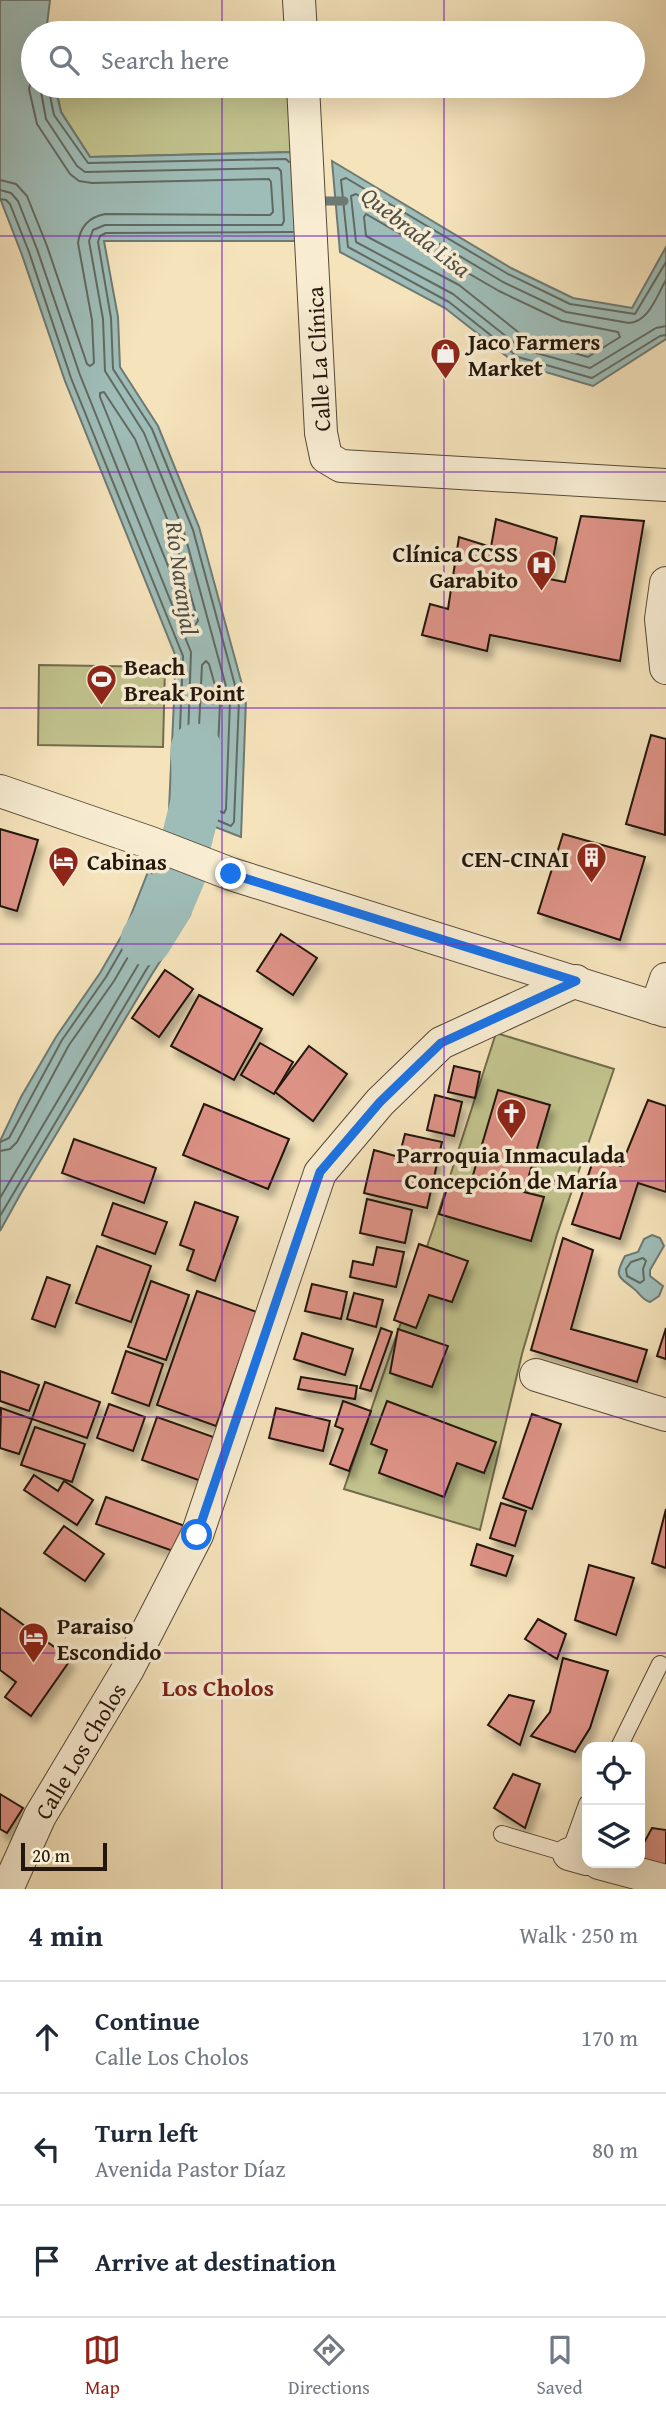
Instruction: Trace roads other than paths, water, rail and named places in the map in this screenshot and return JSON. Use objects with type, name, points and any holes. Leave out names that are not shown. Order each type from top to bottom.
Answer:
[{"type":"street","points":[[299,0],[300,21]]},
{"type":"street","name":"Calle La Clínica","points":[[304,98],[322,446],[326,457],[341,466],[666,485]]},
{"type":"street","points":[[666,583],[661,619],[666,668]]},
{"type":"street","points":[[0,791],[151,843],[231,874],[576,981],[663,1000]]},
{"type":"street","name":"Calle Los Cholos","points":[[7,1889],[40,1816],[128,1669],[197,1535],[320,1172],[380,1102],[441,1043],[576,981]]},
{"type":"street","points":[[536,1375],[666,1415]]},
{"type":"street","points":[[618,1868],[666,1881]]},
{"type":"lane","points":[[621,1742],[660,1664]]},
{"type":"lane","points":[[502,1834],[578,1857],[587,1805]]},
{"type":"water","points":[[0,0],[50,0],[47,21],[21,21],[21,98],[58,98],[61,112],[90,157],[296,152],[301,241],[104,241],[118,317],[120,367],[158,426],[199,527],[246,699],[241,837],[169,809],[176,657],[65,381],[0,198]]},
{"type":"water","points":[[332,161],[511,268],[573,298],[632,308],[666,247],[666,339],[593,386],[515,363],[445,308],[340,252]]},
{"type":"water","points":[[148,872],[197,886],[190,915],[152,974],[0,1231],[0,1141],[21,1097],[56,1037],[100,973],[125,930]]},
{"type":"water","points":[[652,1235],[660,1238],[664,1246],[650,1270],[650,1276],[663,1286],[659,1296],[650,1302],[621,1278],[619,1272],[625,1256],[638,1252],[644,1239]]},
{"type":"waterway","name":"Quebrada Lisa","points":[[313,201],[344,201]]},
{"type":"waterway","name":"Río Naranjal","points":[[146,940],[167,906],[181,873],[198,795],[196,749]]},
{"type":"place","name":"Jaco Farmers Market","points":[[445,381]]},
{"type":"place","name":"Clínica CCSS Garabito","points":[[541,593]]},
{"type":"place","name":"Beach Break Point","points":[[101,706]]},
{"type":"place","name":"CEN-CINAI","points":[[592,885]]},
{"type":"place","name":"Cabinas","points":[[64,888]]},
{"type":"place","name":"Parroquia Inmaculada Concepción de María","points":[[511,1140]]},
{"type":"place","name":"Paraiso Escondido","points":[[34,1665]]},
{"type":"district","name":"Los Cholos","points":[[218,1687]]}]
